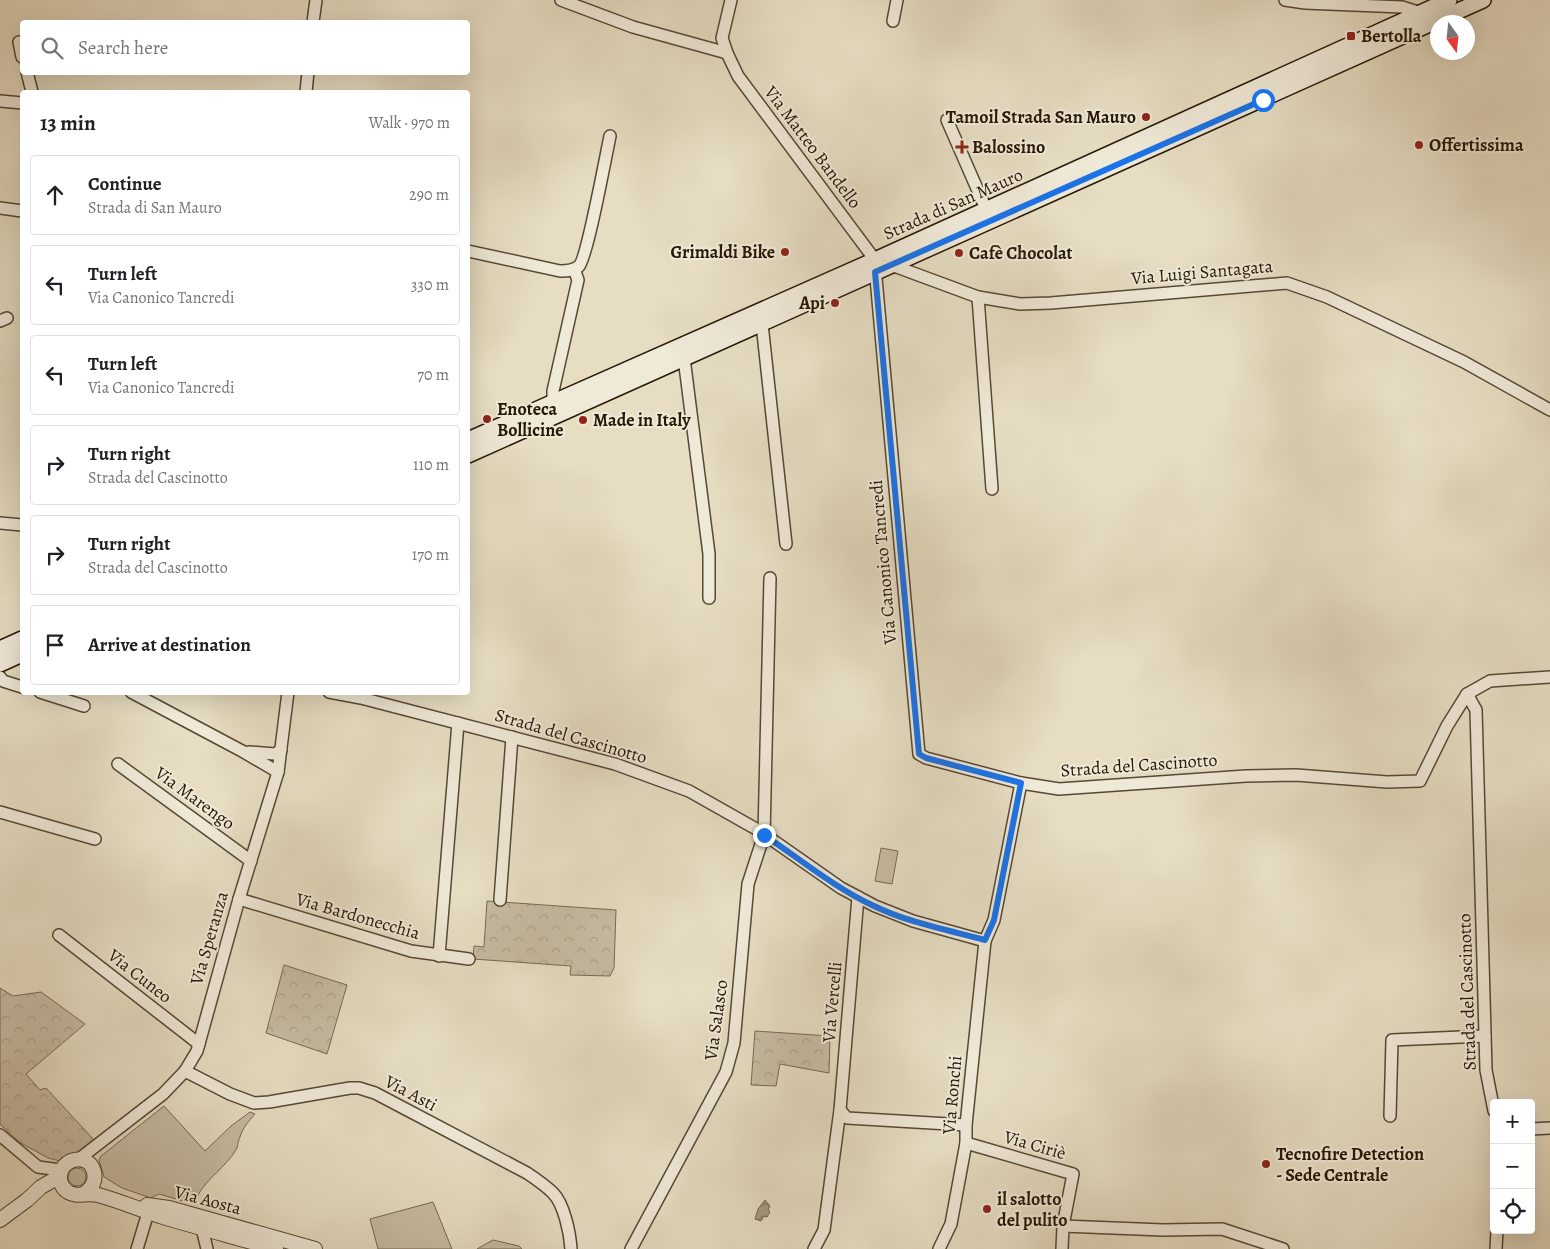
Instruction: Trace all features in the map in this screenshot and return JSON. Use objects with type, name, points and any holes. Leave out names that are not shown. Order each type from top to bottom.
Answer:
[{"type":"main road","name":"Strada di San Mauro","points":[[470,439],[684,358],[762,324],[986,210],[1449,0]]},
{"type":"main road","name":"Strada di San Mauro","points":[[1450,15],[1483,0]]},
{"type":"main road","name":"Strada di San Mauro","points":[[470,454],[556,408],[875,266],[890,265],[1430,24]]},
{"type":"main road","points":[[0,649],[20,641]]},
{"type":"main road","points":[[0,664],[20,655]]},
{"type":"street","points":[[313,20],[316,0]]},
{"type":"street","points":[[561,0],[633,27],[727,53]]},
{"type":"street","name":"Via Matteo Bandello","points":[[731,0],[722,38],[738,76],[875,266]]},
{"type":"street","points":[[893,21],[897,0]]},
{"type":"street","points":[[1285,0],[1305,3],[1402,7],[1421,13],[1430,20]]},
{"type":"street","points":[[19,42],[20,47]]},
{"type":"street","points":[[27,75],[31,90]]},
{"type":"street","points":[[306,90],[308,75]]},
{"type":"street","points":[[0,101],[20,103]]},
{"type":"street","points":[[946,120],[986,210]]},
{"type":"street","points":[[470,250],[560,270],[574,269],[581,263],[586,245],[610,136]]},
{"type":"street","points":[[0,208],[20,211]]},
{"type":"street","name":"Via Luigi Santagata","points":[[890,265],[978,297],[1020,304],[1287,283],[1326,297],[1464,362],[1550,410]]},
{"type":"street","name":"Via Canonico Tancredi","points":[[875,266],[919,754],[926,758],[1021,783]]},
{"type":"street","points":[[556,408],[553,391],[578,280],[574,269]]},
{"type":"street","points":[[978,297],[992,489]]},
{"type":"street","points":[[762,324],[786,544]]},
{"type":"street","points":[[684,358],[709,554],[709,598]]},
{"type":"street","points":[[0,523],[20,525]]},
{"type":"street","points":[[764,835],[770,578]]},
{"type":"street","points":[[0,677],[3,681],[20,686]]},
{"type":"street","name":"Strada del Cascinotto","points":[[1021,783],[1059,789],[1246,776],[1296,775],[1387,782],[1420,781],[1447,726],[1467,694],[1490,681],[1550,677]]},
{"type":"street","name":"Strada del Cascinotto","points":[[1467,694],[1476,710],[1486,1070],[1492,1099]]},
{"type":"street","points":[[49,695],[84,706]]},
{"type":"street","points":[[137,695],[278,772]]},
{"type":"street","name":"Via Speranza","points":[[85,1158],[163,1094],[191,1063],[199,1044],[239,899],[278,772],[288,695]]},
{"type":"street","name":"Strada del Cascinotto","points":[[345,695],[615,764],[689,792],[764,835],[841,888],[875,906],[913,921],[985,940]]},
{"type":"street","points":[[439,956],[458,723]]},
{"type":"street","points":[[500,900],[512,737]]},
{"type":"street","points":[[242,751],[275,754],[281,750]]},
{"type":"street","name":"Via Marengo","points":[[118,764],[251,861]]},
{"type":"street","points":[[985,940],[994,920],[1021,783]]},
{"type":"street","points":[[0,812],[95,839]]},
{"type":"street","name":"Via Salasco","points":[[631,1249],[726,1072],[734,1043],[748,884],[764,835]]},
{"type":"street","name":"Via Vercelli","points":[[814,1249],[824,1230],[840,1110],[858,897]]},
{"type":"street","name":"Via Bardonecchia","points":[[239,899],[411,951],[469,959]]},
{"type":"street","name":"Via Cuneo","points":[[59,935],[199,1044]]},
{"type":"street","name":"Via Ronchi","points":[[939,1249],[951,1224],[966,1143],[966,1125],[985,940]]},
{"type":"street","points":[[1390,1116],[1392,1040],[1485,1036]]},
{"type":"street","name":"Via Asti","points":[[185,1071],[230,1094],[254,1103],[350,1088],[359,1088],[375,1093],[528,1173],[541,1183],[554,1194],[561,1206],[571,1249]]},
{"type":"street","points":[[840,1110],[847,1118],[966,1125]]},
{"type":"street","points":[[1535,1129],[1550,1128]]},
{"type":"street","points":[[0,1135],[38,1167],[60,1173]]},
{"type":"street","name":"Via Ciriè","points":[[966,1143],[1073,1174],[1063,1226],[1062,1249]]},
{"type":"street","points":[[0,1220],[28,1200],[41,1187],[60,1173],[68,1162],[85,1158],[93,1169],[95,1180],[91,1189],[83,1194],[50,1190],[28,1200]]},
{"type":"street","points":[[60,1173],[63,1187],[67,1192]]},
{"type":"street","name":"Via Aosta","points":[[95,1180],[108,1190],[149,1209],[169,1208],[315,1249]]},
{"type":"street","name":"Via Aosta","points":[[83,1194],[98,1195],[149,1209],[202,1228],[276,1249]]},
{"type":"street","points":[[137,1249],[149,1209]]},
{"type":"street","points":[[1063,1226],[1222,1230],[1283,1249]]},
{"type":"street","points":[[202,1228],[207,1249]]},
{"type":"street","points":[[1496,1249],[1497,1234]]},
{"type":"green space","points":[[881,848],[898,851],[892,884],[875,881]]},
{"type":"green space","points":[[487,901],[616,910],[614,968],[610,976],[570,975],[571,966],[473,959],[474,946],[484,947]]},
{"type":"green space","points":[[284,965],[347,985],[327,1054],[266,1033]]},
{"type":"green space","points":[[0,988],[13,996],[41,992],[85,1024],[26,1074],[40,1090],[46,1088],[94,1140],[81,1153],[60,1161],[48,1158],[19,1142],[0,1124]]},
{"type":"green space","points":[[755,1031],[830,1036],[829,1073],[780,1064],[776,1086],[751,1085]]},
{"type":"green space","points":[[164,1106],[205,1151],[231,1126],[250,1112],[255,1114],[244,1127],[233,1155],[206,1184],[197,1197],[185,1195],[183,1201],[159,1194],[151,1198],[122,1188],[104,1177],[99,1160],[101,1156]]},
{"type":"green space","points":[[77,1168],[83,1171],[86,1177],[83,1183],[77,1186],[71,1183],[68,1177],[71,1171]]},
{"type":"green space","points":[[433,1202],[452,1249],[378,1249],[370,1219]]},
{"type":"green space","points":[[493,1240],[519,1246],[522,1249],[477,1249]]},
{"type":"water","points":[[765,1200],[770,1206],[768,1210],[770,1212],[761,1221],[755,1219],[758,1209]]},
{"type":"place","name":"Bertolla","points":[[1351,36]]},
{"type":"place","name":"Tamoil Strada San Mauro","points":[[1146,117]]},
{"type":"place","name":"Offertissima","points":[[1419,145]]},
{"type":"place","name":"Balossino","points":[[962,147]]},
{"type":"place","name":"Grimaldi Bike","points":[[785,252]]},
{"type":"place","name":"Cafè Chocolat","points":[[959,253]]},
{"type":"place","name":"Api","points":[[835,303]]},
{"type":"place","name":"Enoteca Bollicine","points":[[487,419]]},
{"type":"place","name":"Made in Italy","points":[[583,420]]},
{"type":"place","name":"Tecnofire Detection - Sede Centrale","points":[[1266,1164]]},
{"type":"place","name":"il salotto del pulito","points":[[987,1209]]},
{"type":"route","points":[[764,835],[841,888],[875,906],[913,921],[985,940],[994,920],[1021,783],[926,758],[919,754],[875,272],[1263,100]]}]
